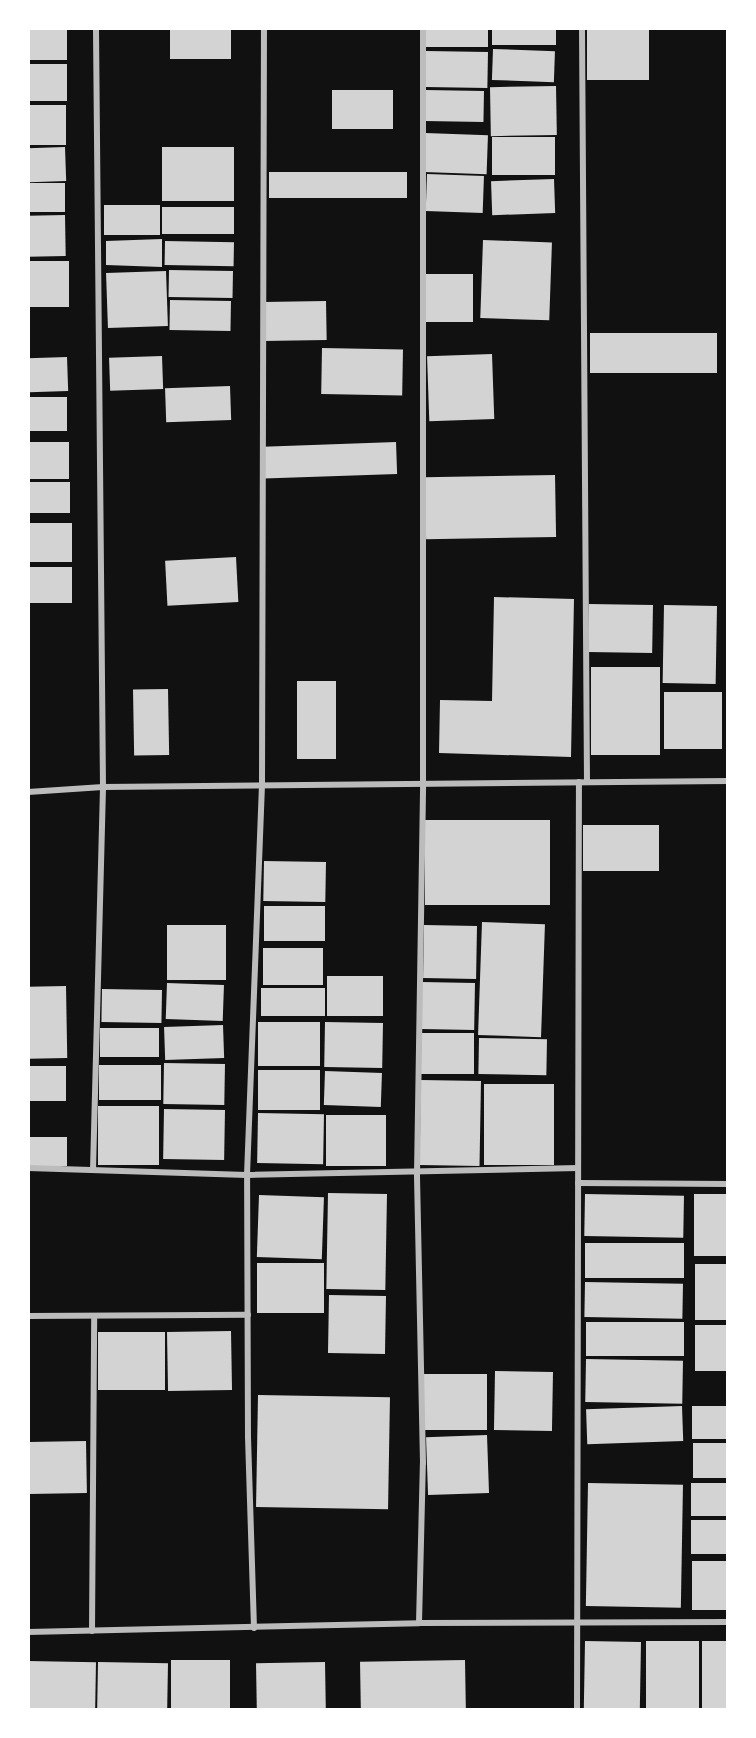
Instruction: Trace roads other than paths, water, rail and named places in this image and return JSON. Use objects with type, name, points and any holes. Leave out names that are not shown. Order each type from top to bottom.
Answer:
[{"type":"street","points":[[93,1170],[103,787],[96,28]]},
{"type":"street","points":[[254,1628],[247,1175],[262,785],[264,28]]},
{"type":"street","points":[[419,1623],[423,1463],[417,1174],[423,783],[423,28]]},
{"type":"street","points":[[582,28],[587,782]]},
{"type":"street","points":[[28,792],[103,787],[728,780]]},
{"type":"street","points":[[577,1710],[579,782]]},
{"type":"street","points":[[28,1168],[247,1175],[417,1174],[578,1168]]},
{"type":"street","points":[[578,1183],[728,1184]]},
{"type":"street","points":[[28,1316],[248,1315]]},
{"type":"street","points":[[92,1630],[94,1316]]},
{"type":"street","points":[[28,1632],[419,1623],[578,1625],[728,1622]]}]
